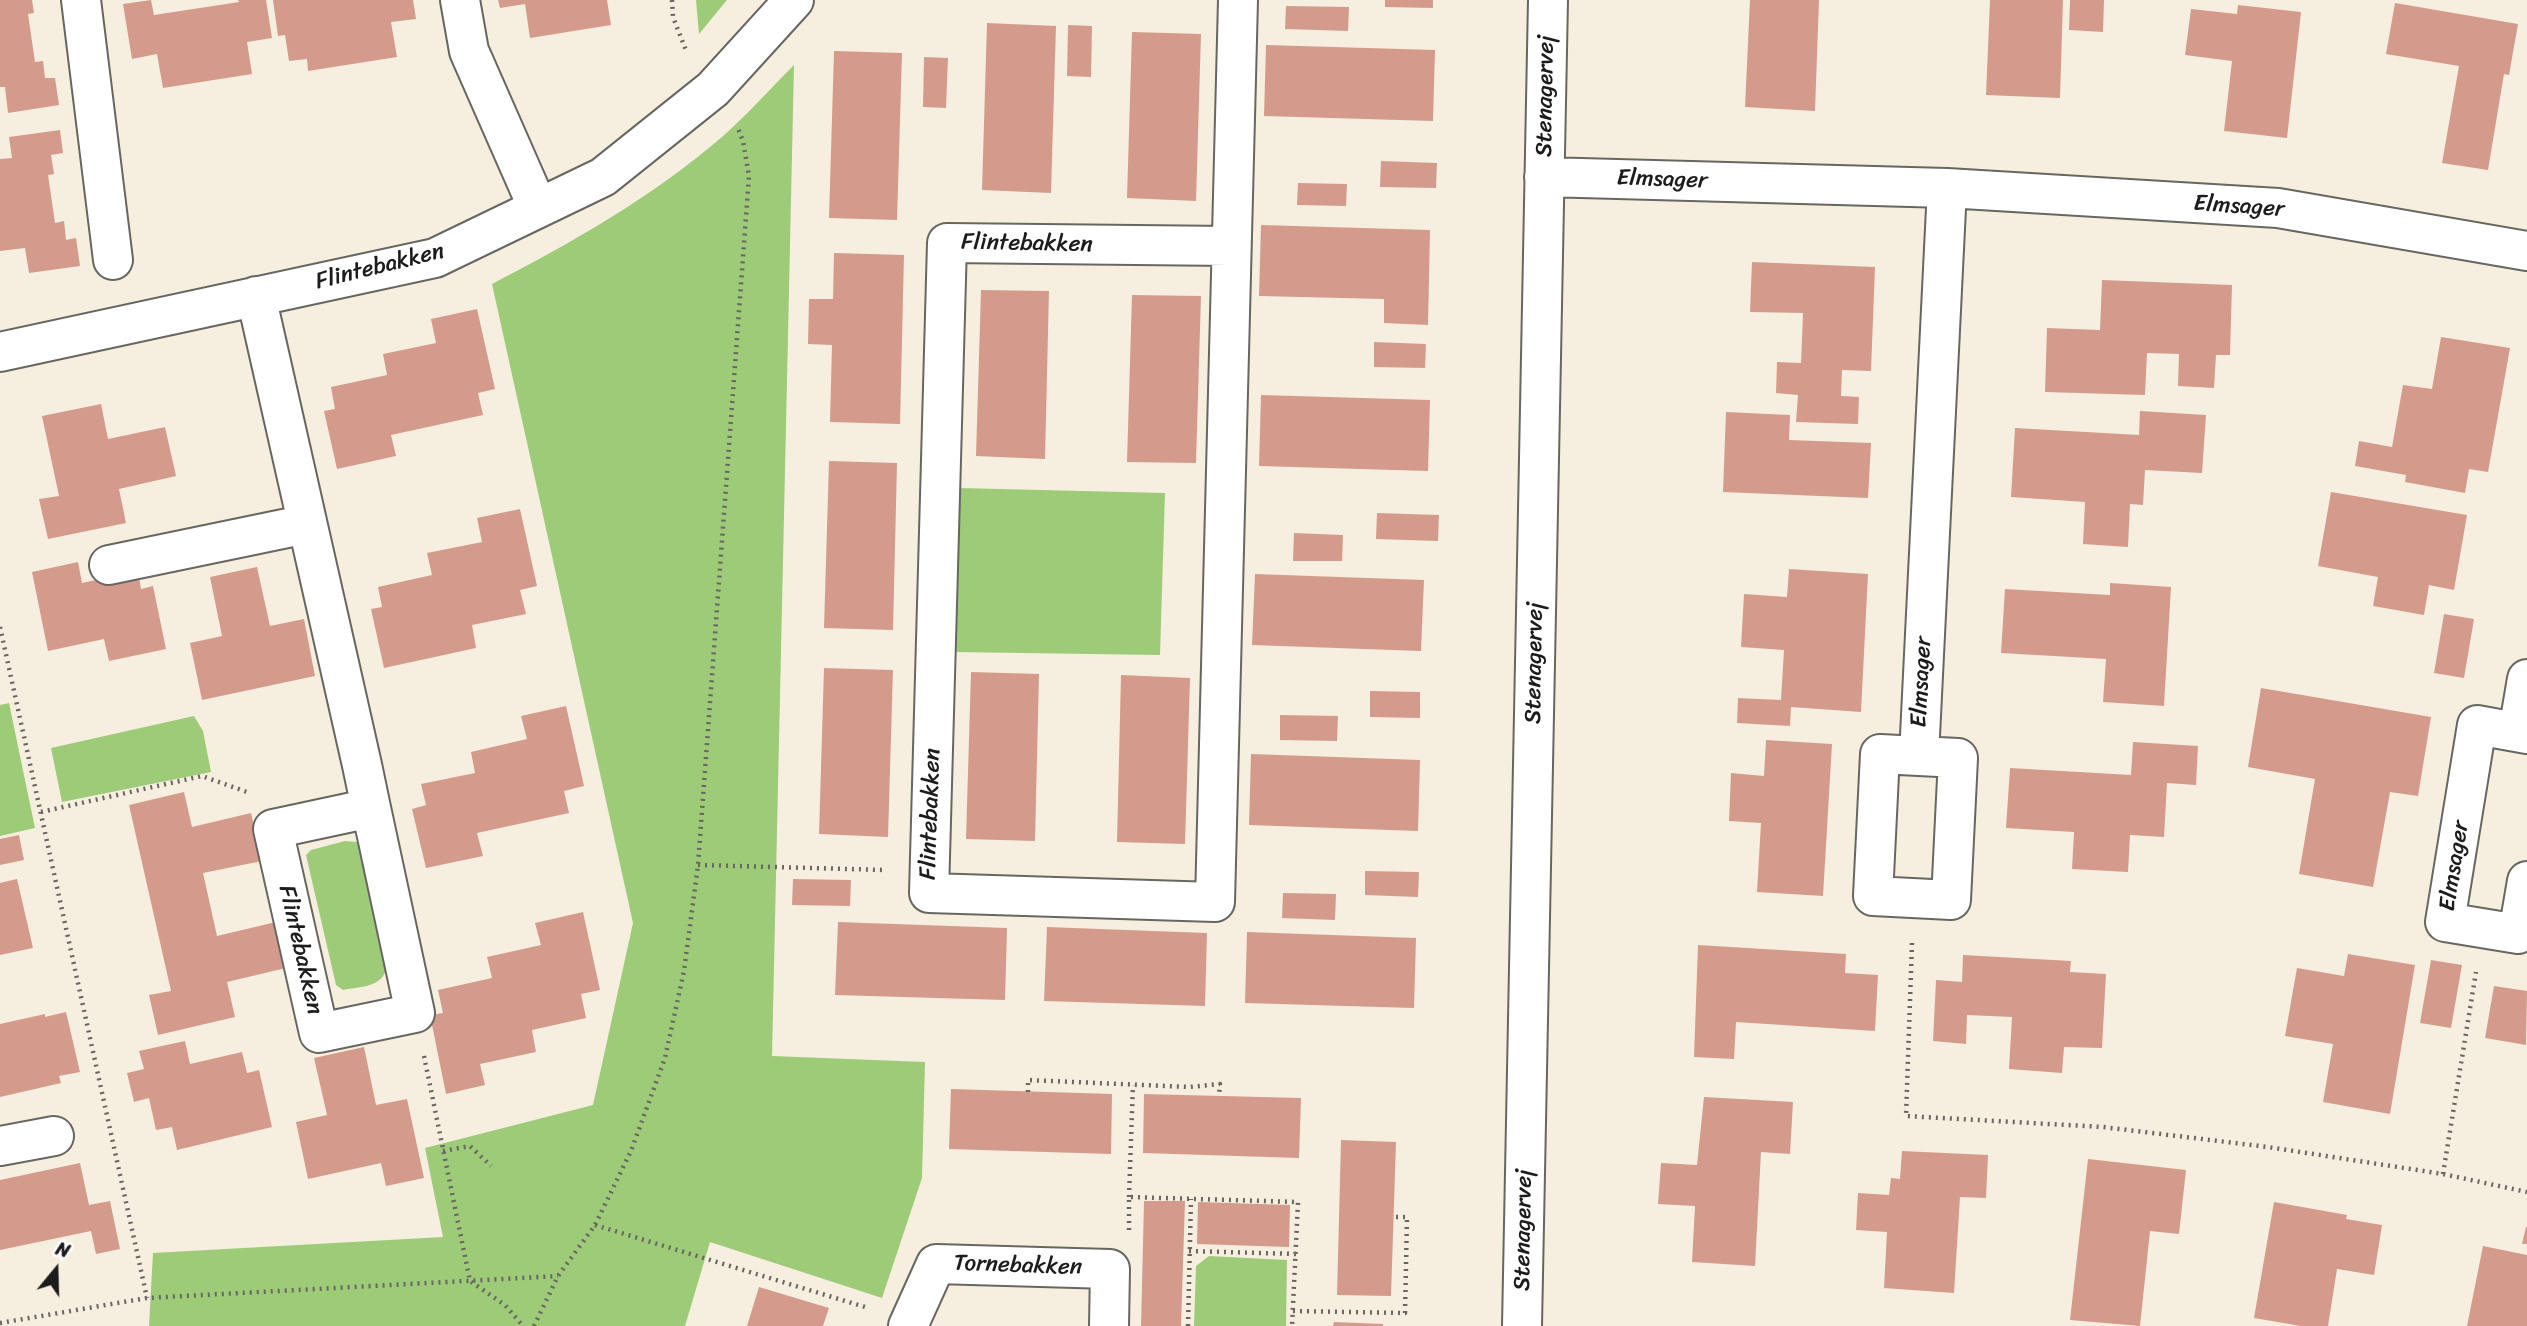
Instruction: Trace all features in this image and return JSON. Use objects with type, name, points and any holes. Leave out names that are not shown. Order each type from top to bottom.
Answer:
[{"type":"street","points":[[81,0],[113,260]]},
{"type":"street","points":[[460,0],[470,51],[538,208]]},
{"type":"street","name":"Flintebakken","points":[[0,352],[435,258],[603,177],[713,89],[794,0]]},
{"type":"street","name":"Flintebakken","points":[[1230,246],[947,243],[929,892],[1215,902],[1238,0]]},
{"type":"street","name":"Stenagervej","points":[[1522,1326],[1548,0]]},
{"type":"street","name":"Elmsager","points":[[1544,177],[1947,188],[2278,208],[2527,251]]},
{"type":"street","name":"Elmsager","points":[[1919,756],[1947,188]]},
{"type":"street","points":[[256,296],[415,1013]]},
{"type":"street","points":[[110,565],[307,524]]},
{"type":"street","name":"Elmsager","points":[[2527,679],[2523,733],[2477,725],[2445,922],[2518,934],[2527,881]]},
{"type":"street","name":"Elmsager","points":[[1880,754],[1919,756],[1958,758],[1951,900],[1873,896],[1880,754]]},
{"type":"street","points":[[273,829],[371,808]]},
{"type":"street","name":"Flintebakken","points":[[273,829],[319,1033],[415,1013]]},
{"type":"street","points":[[0,1146],[54,1136]]},
{"type":"street","name":"Tornebakken","points":[[909,1323],[936,1264],[1110,1269],[1109,1326]]},
{"type":"path","points":[[534,1326],[558,1276],[595,1225],[631,1151],[665,1058],[684,971],[698,865],[749,176],[743,141],[734,120],[687,55],[673,17],[672,0]]},
{"type":"path","points":[[0,626],[147,1298]]},
{"type":"path","points":[[41,812],[202,776],[251,793],[273,829]]},
{"type":"path","points":[[698,865],[930,872]]},
{"type":"path","points":[[1914,898],[1906,1116],[2103,1127],[2268,1147],[2443,1174],[2527,1192]]},
{"type":"path","points":[[2443,1174],[2483,929]]},
{"type":"path","points":[[415,1013],[470,1281],[505,1305],[523,1326]]},
{"type":"path","points":[[1028,1092],[1028,1080],[1189,1087],[1220,1084],[1219,1096]]},
{"type":"path","points":[[1110,1269],[1128,1259],[1133,1085]]},
{"type":"path","points":[[443,1151],[470,1146],[491,1166]]},
{"type":"path","points":[[1129,1197],[1298,1202],[1292,1326]]},
{"type":"path","points":[[1188,1326],[1191,1199]]},
{"type":"path","points":[[1293,1311],[1405,1313],[1407,1217],[1394,1217]]},
{"type":"path","points":[[595,1225],[909,1323]]},
{"type":"path","points":[[1189,1251],[1296,1254]]},
{"type":"path","points":[[0,1323],[147,1298],[558,1276]]},
{"type":"green space","points":[[696,0],[727,0],[699,34]]},
{"type":"green space","points":[[794,65],[772,1056],[925,1062],[922,1178],[882,1298],[710,1242],[685,1326],[149,1326],[153,1253],[443,1237],[425,1148],[593,1105],[633,923],[492,284],[582,235],[668,179],[722,137]]},
{"type":"green space","points":[[959,488],[1165,493],[1160,655],[954,652]]},
{"type":"green space","points":[[9,703],[35,828],[0,836],[0,705]]},
{"type":"green space","points":[[194,716],[203,731],[211,772],[62,802],[51,748]]},
{"type":"green space","points":[[345,841],[357,842],[363,848],[387,966],[385,973],[376,982],[343,990],[336,985],[306,855],[311,850]]},
{"type":"green space","points":[[1209,1256],[1287,1260],[1286,1326],[1194,1326],[1196,1266]]},
{"type":"building","points":[[0,0],[32,0],[34,13],[28,14],[35,62],[43,61],[45,78],[55,78],[59,105],[8,113],[5,87],[0,87]]},
{"type":"building","points":[[151,0],[154,15],[239,2],[238,0],[266,0],[272,38],[247,42],[252,74],[163,88],[157,54],[132,59],[123,4]]},
{"type":"building","points":[[273,0],[413,0],[416,19],[391,22],[397,57],[308,71],[307,59],[289,61],[285,35],[278,36]]},
{"type":"building","points":[[498,0],[607,0],[611,25],[530,38],[525,4],[500,8]]},
{"type":"building","points":[[1385,0],[1433,0],[1433,8],[1385,7]]},
{"type":"building","points":[[1750,0],[1819,0],[1815,111],[1745,107]]},
{"type":"building","points":[[1990,0],[2063,0],[2060,98],[1986,95]]},
{"type":"building","points":[[2070,0],[2104,0],[2103,32],[2069,30]]},
{"type":"building","points":[[2395,3],[2518,24],[2509,75],[2504,74],[2488,170],[2442,163],[2459,66],[2386,54]]},
{"type":"building","points":[[2238,5],[2301,12],[2287,138],[2224,131],[2232,61],[2185,55],[2191,9],[2237,14]]},
{"type":"building","points":[[1286,6],[1349,7],[1348,31],[1285,29]]},
{"type":"building","points":[[987,23],[1056,26],[1051,193],[982,190]]},
{"type":"building","points":[[1068,25],[1092,26],[1091,77],[1067,76]]},
{"type":"building","points":[[1132,32],[1201,34],[1196,201],[1127,198]]},
{"type":"building","points":[[1266,45],[1435,50],[1433,121],[1264,116]]},
{"type":"building","points":[[834,51],[902,53],[897,220],[829,218]]},
{"type":"building","points":[[924,57],[948,58],[946,108],[923,107]]},
{"type":"building","points":[[60,130],[63,153],[51,155],[54,174],[48,175],[55,223],[64,221],[66,240],[76,238],[80,266],[29,273],[25,248],[0,251],[0,159],[12,158],[9,137]]},
{"type":"building","points":[[1381,161],[1437,163],[1436,188],[1380,187]]},
{"type":"building","points":[[1298,183],[1347,184],[1346,206],[1297,205]]},
{"type":"building","points":[[1261,225],[1430,230],[1428,325],[1384,323],[1384,299],[1259,296]]},
{"type":"building","points":[[834,253],[904,255],[900,424],[830,422],[832,345],[808,344],[809,299],[833,299]]},
{"type":"building","points":[[1752,262],[1875,267],[1871,371],[1842,370],[1841,396],[1859,397],[1858,424],[1796,422],[1798,395],[1776,393],[1777,362],[1801,363],[1803,313],[1750,312]]},
{"type":"building","points":[[2102,280],[2232,285],[2230,355],[2216,355],[2214,388],[2178,386],[2179,354],[2147,353],[2145,395],[2045,392],[2047,328],[2100,330]]},
{"type":"building","points":[[981,290],[1049,291],[1045,459],[976,456]]},
{"type":"building","points":[[1132,295],[1201,296],[1196,463],[1127,462]]},
{"type":"building","points":[[477,309],[495,389],[478,393],[483,415],[391,435],[396,456],[337,469],[324,411],[335,409],[331,387],[387,375],[383,354],[436,343],[431,319]]},
{"type":"building","points":[[2441,337],[2510,348],[2488,472],[2469,469],[2465,493],[2405,482],[2406,475],[2355,466],[2359,441],[2392,447],[2403,385],[2432,389]]},
{"type":"building","points":[[1374,342],[1426,344],[1425,368],[1374,367]]},
{"type":"building","points":[[1261,395],[1430,400],[1428,471],[1259,466]]},
{"type":"building","points":[[101,404],[108,439],[165,427],[176,476],[119,489],[126,523],[48,539],[39,499],[59,496],[42,416]]},
{"type":"building","points":[[2140,411],[2206,415],[2202,473],[2145,470],[2143,505],[2130,504],[2128,547],[2083,544],[2085,502],[2011,497],[2015,428],[2139,435]]},
{"type":"building","points":[[1726,412],[1790,415],[1789,440],[1871,443],[1868,498],[1723,492]]},
{"type":"building","points":[[829,461],[897,463],[893,630],[824,628]]},
{"type":"building","points":[[2331,492],[2467,515],[2454,590],[2429,585],[2424,615],[2373,606],[2378,577],[2318,566]]},
{"type":"building","points":[[520,509],[537,586],[520,590],[526,614],[472,625],[476,648],[384,668],[371,609],[382,607],[378,587],[432,575],[427,553],[482,542],[477,518]]},
{"type":"building","points":[[1377,513],[1439,515],[1438,541],[1376,539]]},
{"type":"building","points":[[1294,533],[1343,535],[1342,561],[1293,561]]},
{"type":"building","points":[[78,562],[82,583],[138,571],[141,589],[153,586],[166,649],[109,661],[104,639],[48,651],[32,572]]},
{"type":"building","points":[[257,567],[270,626],[304,619],[315,676],[202,700],[190,643],[222,636],[210,577]]},
{"type":"building","points":[[1789,569],[1868,574],[1861,712],[1791,707],[1790,726],[1737,723],[1738,698],[1781,700],[1784,650],[1741,647],[1744,594],[1787,597]]},
{"type":"building","points":[[1255,574],[1424,580],[1421,651],[1252,645]]},
{"type":"building","points":[[2110,583],[2171,587],[2164,706],[2103,702],[2106,659],[2001,653],[2005,589],[2110,595]]},
{"type":"building","points":[[2444,614],[2474,619],[2464,678],[2434,673]]},
{"type":"building","points":[[824,668],[893,670],[888,837],[819,834]]},
{"type":"building","points":[[971,672],[1039,674],[1035,841],[966,839]]},
{"type":"building","points":[[1121,675],[1190,678],[1185,844],[1117,842]]},
{"type":"building","points":[[2261,688],[2431,717],[2418,796],[2390,792],[2373,887],[2299,874],[2315,779],[2248,767]]},
{"type":"building","points":[[1370,691],[1420,692],[1420,718],[1370,717]]},
{"type":"building","points":[[566,706],[584,786],[564,791],[569,813],[477,833],[483,856],[426,868],[412,809],[426,805],[421,784],[475,773],[471,752],[527,739],[521,716]]},
{"type":"building","points":[[1280,715],[1338,716],[1337,741],[1280,740]]},
{"type":"building","points":[[1766,740],[1832,744],[1823,896],[1757,892],[1761,823],[1729,821],[1731,773],[1764,776]]},
{"type":"building","points":[[2133,742],[2198,746],[2196,785],[2167,783],[2164,837],[2130,835],[2128,872],[2072,869],[2074,832],[2006,828],[2010,768],[2131,775]]},
{"type":"building","points":[[1251,754],[1420,760],[1418,831],[1249,825]]},
{"type":"building","points":[[184,792],[192,827],[251,813],[262,861],[203,873],[217,936],[276,922],[286,968],[227,982],[235,1017],[158,1035],[149,995],[171,991],[129,805]]},
{"type":"building","points":[[19,835],[24,860],[0,865],[0,839]]},
{"type":"building","points":[[1365,871],[1419,872],[1418,897],[1365,895]]},
{"type":"building","points":[[17,879],[33,948],[0,955],[0,883]]},
{"type":"building","points":[[793,879],[851,880],[850,906],[792,905]]},
{"type":"building","points":[[1283,893],[1336,894],[1335,920],[1282,918]]},
{"type":"building","points":[[583,912],[600,990],[581,994],[586,1018],[532,1030],[536,1052],[480,1064],[485,1085],[446,1094],[430,1015],[443,1013],[438,990],[492,978],[487,957],[541,945],[535,923]]},
{"type":"building","points":[[838,922],[1007,928],[1005,1000],[835,995]]},
{"type":"building","points":[[1047,927],[1207,933],[1205,1006],[1044,1001]]},
{"type":"building","points":[[1247,932],[1416,938],[1414,1008],[1245,1003]]},
{"type":"building","points":[[1698,945],[1846,954],[1845,973],[1878,975],[1875,1031],[1736,1022],[1734,1059],[1694,1057]]},
{"type":"building","points":[[2348,954],[2415,965],[2390,1114],[2323,1102],[2333,1044],[2285,1036],[2297,968],[2344,976]]},
{"type":"building","points":[[1963,955],[2071,961],[2070,972],[2106,974],[2102,1048],[2064,1047],[2062,1073],[2009,1069],[2012,1017],[1967,1015],[1966,1044],[1933,1041],[1936,980],[1962,982]]},
{"type":"building","points":[[2431,960],[2462,965],[2451,1028],[2420,1023]]},
{"type":"building","points":[[2494,986],[2527,991],[2526,1045],[2485,1038]]},
{"type":"building","points":[[66,1012],[80,1072],[59,1076],[61,1083],[0,1097],[0,1024]]},
{"type":"building","points":[[185,1041],[190,1064],[242,1052],[247,1073],[259,1070],[272,1127],[177,1150],[172,1127],[156,1130],[149,1098],[134,1102],[127,1073],[144,1069],[139,1051]]},
{"type":"building","points":[[364,1047],[376,1105],[407,1099],[424,1178],[386,1186],[381,1163],[308,1179],[296,1122],[327,1115],[314,1058]]},
{"type":"building","points":[[951,1089],[1112,1094],[1111,1154],[949,1149]]},
{"type":"building","points":[[1144,1094],[1301,1098],[1299,1158],[1143,1153]]},
{"type":"building","points":[[1704,1097],[1793,1102],[1790,1154],[1761,1152],[1755,1266],[1692,1262],[1695,1206],[1658,1204],[1661,1163],[1697,1165]]},
{"type":"building","points":[[1341,1140],[1396,1142],[1391,1296],[1337,1295]]},
{"type":"building","points":[[1902,1151],[1988,1155],[1986,1198],[1960,1197],[1954,1293],[1884,1288],[1887,1232],[1856,1230],[1858,1193],[1889,1195],[1891,1178],[1900,1179]]},
{"type":"building","points":[[2088,1159],[2186,1170],[2179,1234],[2150,1231],[2140,1326],[2070,1320]]},
{"type":"building","points":[[80,1163],[89,1205],[110,1201],[120,1249],[96,1254],[91,1231],[0,1250],[0,1180]]},
{"type":"building","points":[[1144,1201],[1185,1201],[1181,1326],[1141,1326]]},
{"type":"building","points":[[1198,1202],[1290,1205],[1289,1247],[1197,1244]]},
{"type":"building","points":[[2274,1202],[2347,1215],[2346,1219],[2382,1225],[2374,1275],[2337,1269],[2328,1326],[2301,1326],[2254,1318]]},
{"type":"building","points":[[2526,1227],[2527,1244],[2522,1244]]},
{"type":"building","points":[[2483,1246],[2527,1255],[2527,1326],[2467,1326]]},
{"type":"building","points":[[759,1287],[829,1308],[823,1326],[747,1326]]},
{"type":"building","points":[[1334,1322],[1383,1324],[1383,1326],[1333,1326]]}]
